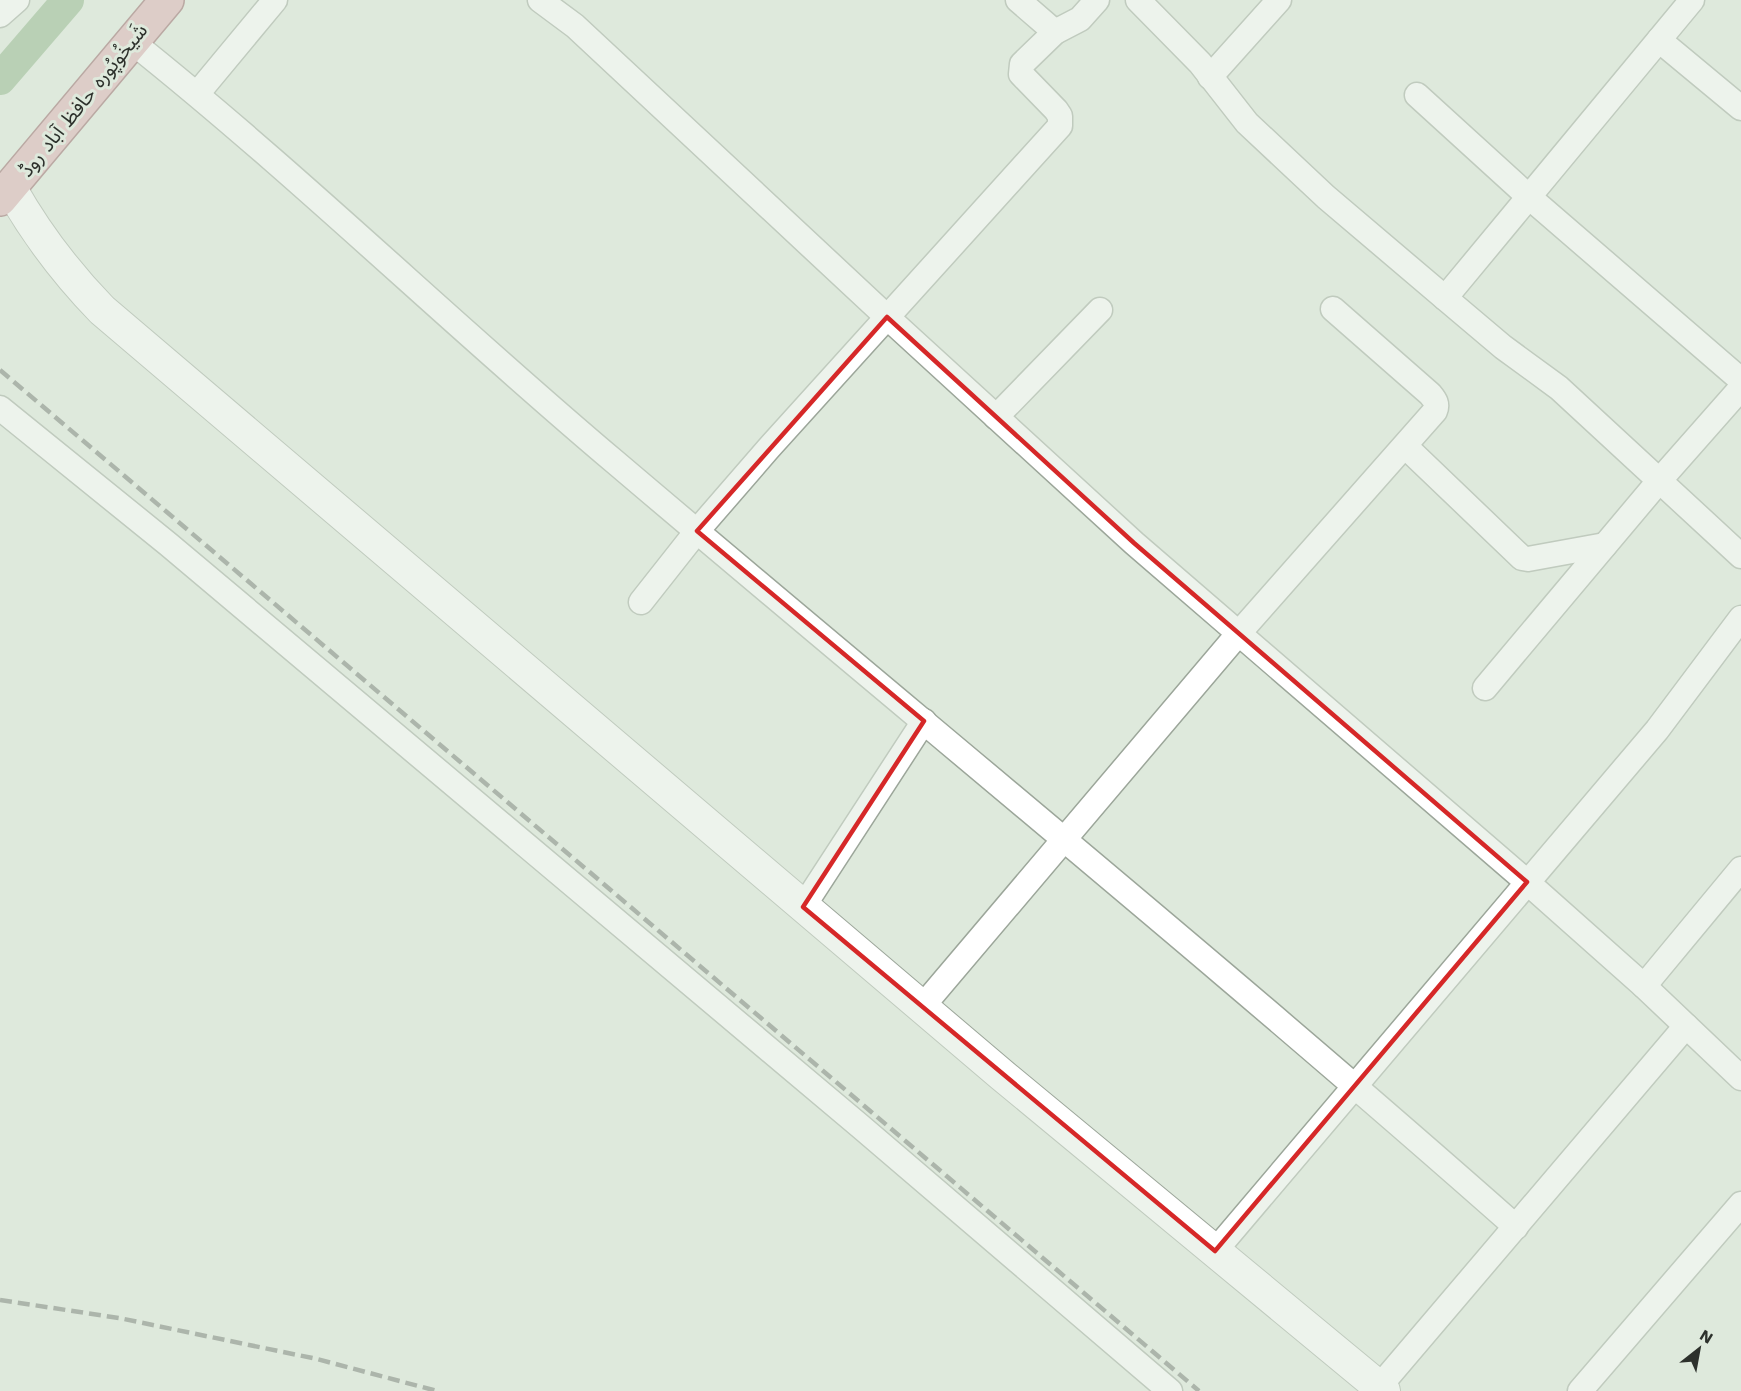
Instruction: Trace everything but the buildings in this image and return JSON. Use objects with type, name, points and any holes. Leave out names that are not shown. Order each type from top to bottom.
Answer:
[{"type":"main road","name":"شَيخُوپُورہ حافظ آباد روڈ","points":[[5,194],[130,41],[167,0]]},
{"type":"street","points":[[0,15],[17,0]]},
{"type":"street","points":[[197,94],[275,0]]},
{"type":"street","points":[[540,0],[575,26],[1134,543],[1527,882],[1644,986],[1741,1078]]},
{"type":"street","points":[[1018,0],[1055,32]]},
{"type":"street","points":[[641,602],[697,531],[768,449],[1060,126],[1060,116],[1056,110],[1025,78],[1021,69],[1024,60],[1055,32],[1080,19],[1097,0]]},
{"type":"street","points":[[1138,0],[1200,63],[1247,123],[1326,197],[1503,347],[1559,388],[1741,556]]},
{"type":"street","points":[[1210,78],[1279,0]]},
{"type":"street","points":[[1445,298],[1692,0]]},
{"type":"street","points":[[1659,40],[1741,108]]},
{"type":"street","points":[[130,41],[197,94],[332,211],[481,347],[1355,1085],[1516,1227]]},
{"type":"street","points":[[1417,95],[1529,197],[1741,380]]},
{"type":"street","points":[[5,194],[31,224],[55,258],[102,310],[803,907],[1382,1389],[1686,1026]]},
{"type":"street","points":[[922,1007],[1239,633],[1435,411],[1436,402],[1430,394],[1333,309]]},
{"type":"street","points":[[996,417],[1100,310]]},
{"type":"street","points":[[1485,688],[1659,481],[1741,388]]},
{"type":"street","points":[[0,408],[177,551],[860,1126],[1170,1391]]},
{"type":"street","points":[[1405,446],[1522,558],[1528,559],[1605,545]]},
{"type":"street","points":[[1215,1251],[1657,730],[1741,618]]},
{"type":"street","points":[[803,907],[924,721]]},
{"type":"street","points":[[1644,986],[1741,869]]},
{"type":"street","points":[[1580,1391],[1740,1208]]},
{"type":"highlighted area","points":[[887,317],[1134,543],[1527,882],[1215,1251],[803,907],[924,721],[697,531]]},
{"type":"waterway","points":[[0,79],[68,0]]},
{"type":"railway","points":[[0,370],[1199,1391]]},
{"type":"railway","points":[[0,1300],[119,1318],[317,1359],[437,1391]]}]
